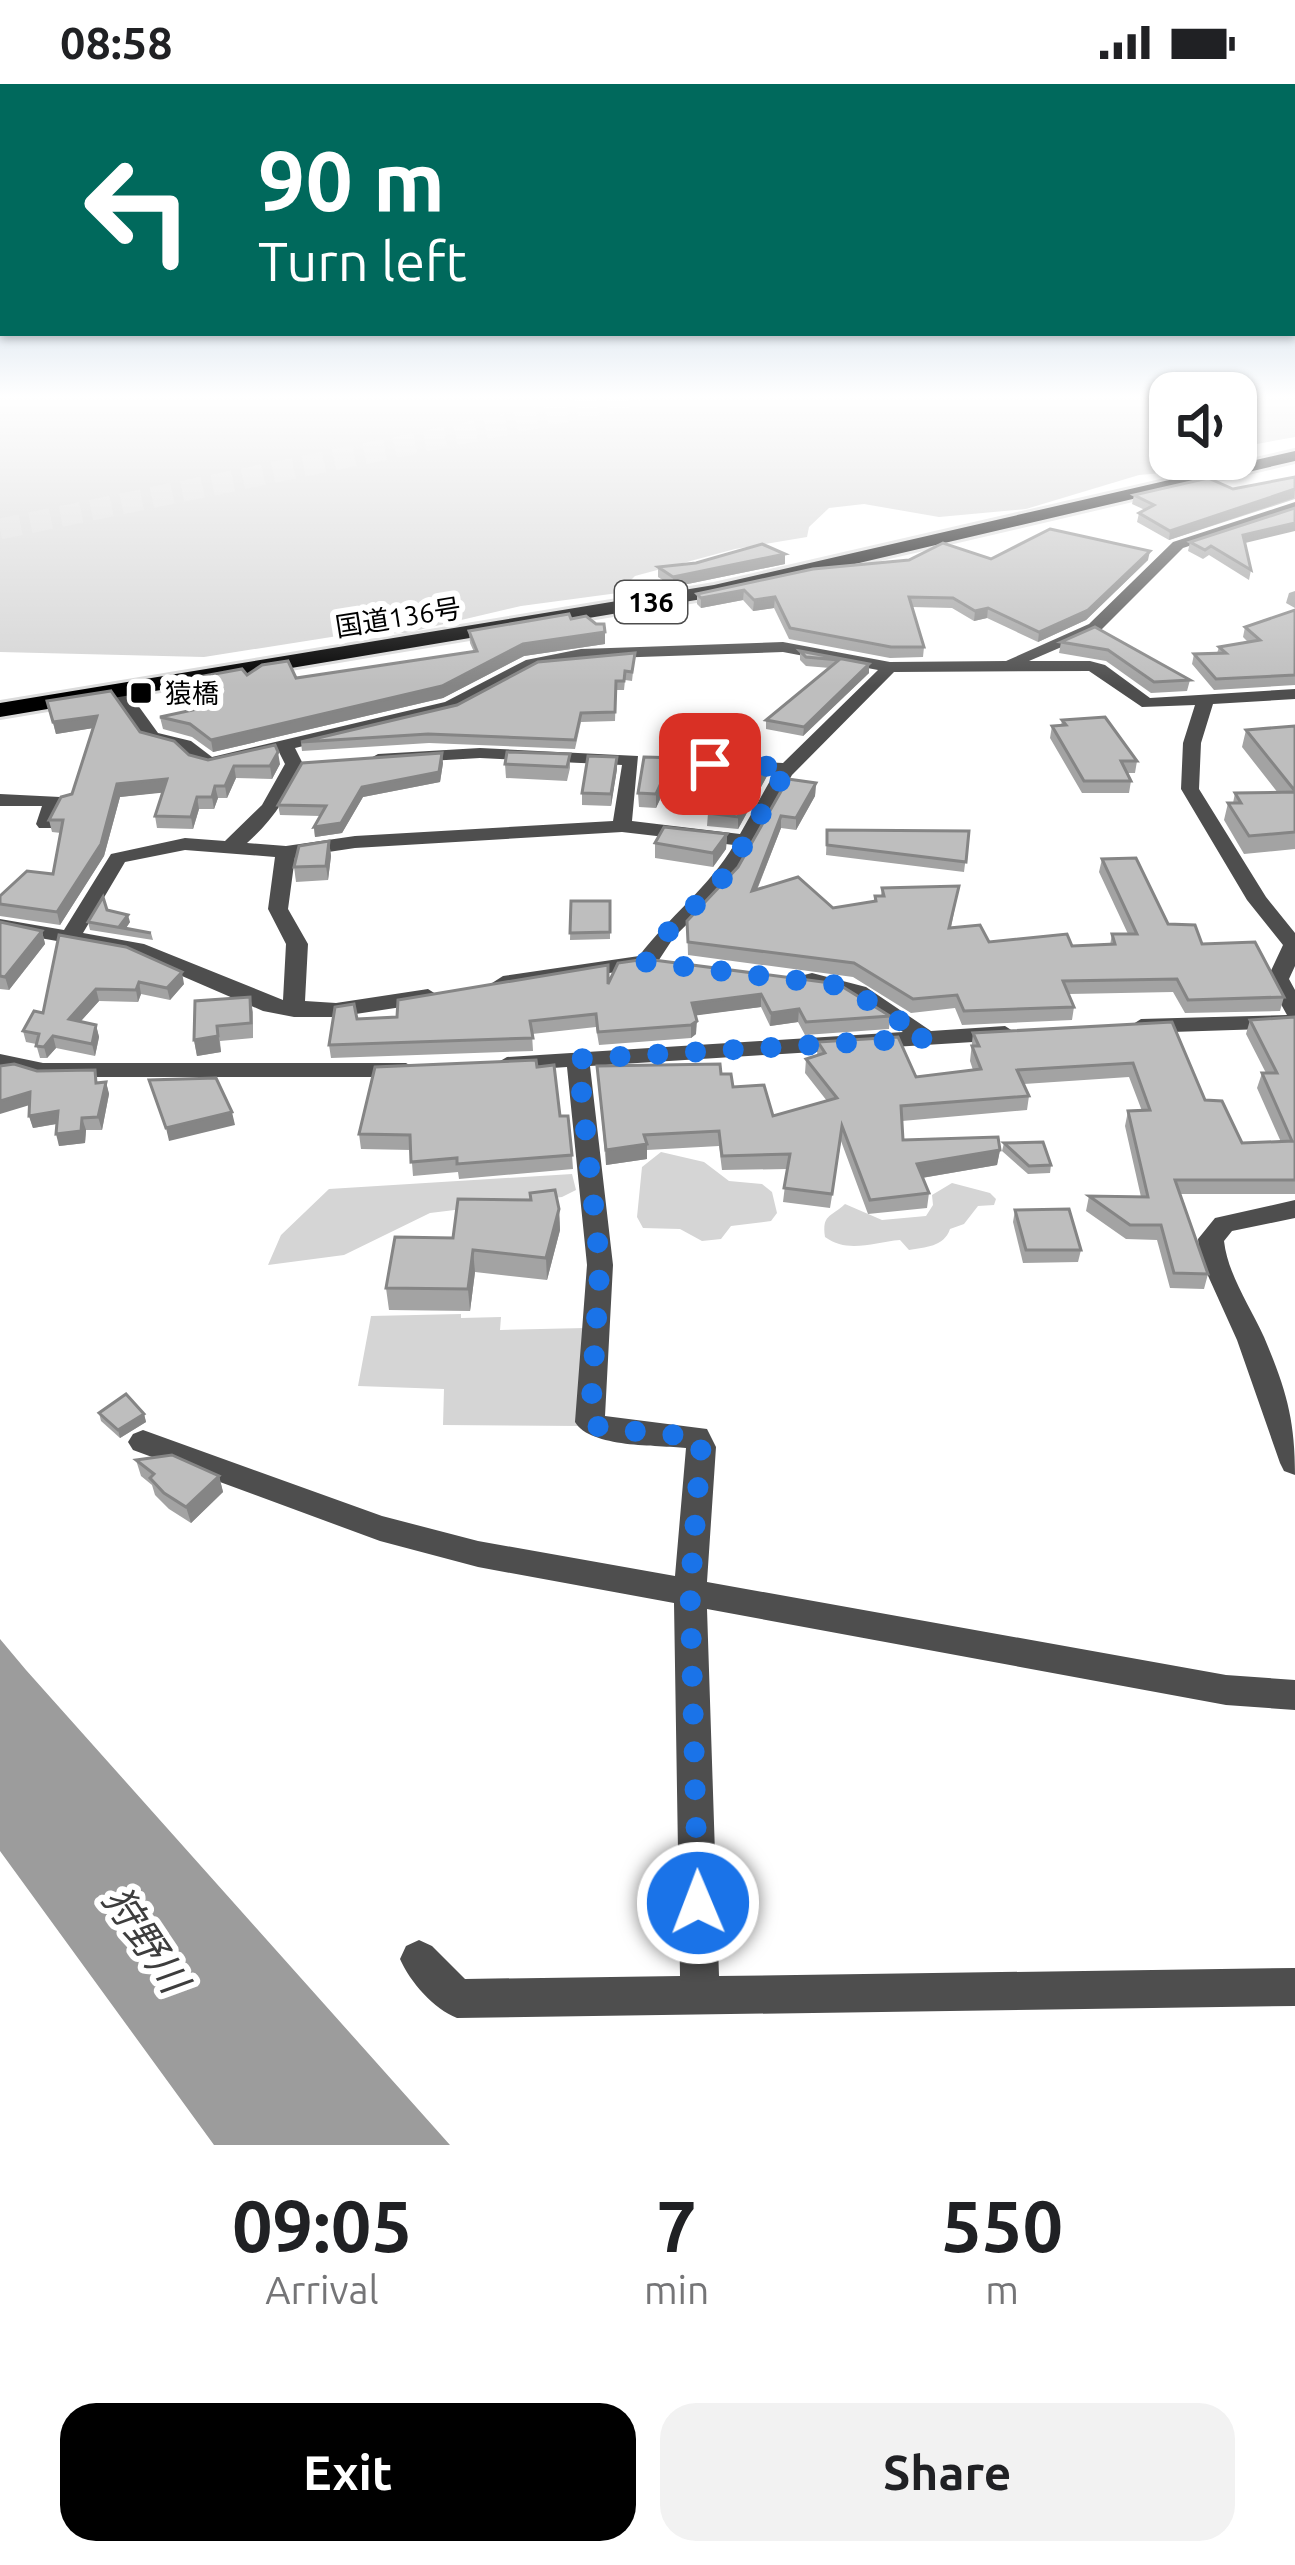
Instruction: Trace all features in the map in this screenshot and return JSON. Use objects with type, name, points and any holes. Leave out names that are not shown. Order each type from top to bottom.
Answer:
[{"type":"highway","name":"国道136号","points":[[0,710],[713,591],[1135,493]]},
{"type":"street","points":[[1006,665],[1095,627],[1178,545],[1295,506]]},
{"type":"street","points":[[118,690],[152,737],[185,745],[204,762],[463,703],[521,667],[560,657],[795,647],[890,668],[1106,669],[1141,702],[1295,694]]},
{"type":"street","points":[[0,925],[72,934],[136,949],[254,1001],[294,1010],[336,1010],[658,962],[667,933],[727,874],[788,767],[890,668]]},
{"type":"street","points":[[1206,699],[1192,743],[1190,789],[1257,900],[1294,945],[1278,980],[1295,1010]]},
{"type":"street","points":[[231,845],[264,819],[303,764],[285,745]]},
{"type":"street","points":[[351,761],[429,753],[788,767]]},
{"type":"street","points":[[622,826],[632,760]]},
{"type":"street","points":[[0,800],[53,801],[46,824]]},
{"type":"street","points":[[72,934],[118,858],[184,844],[286,852],[355,842],[622,826],[745,840]]},
{"type":"street","points":[[286,852],[278,910],[297,944],[294,1010]]},
{"type":"street","points":[[784,977],[858,992],[927,1038]]},
{"type":"street","points":[[1104,1028],[1295,1021]]},
{"type":"street","points":[[485,1065],[1038,1031]]},
{"type":"street","points":[[578,1059],[600,1265],[590,1422],[601,1428],[697,1437],[701,1448],[690,1590],[700,1992]]},
{"type":"street","points":[[0,1061],[44,1070],[320,1073],[438,1068]]},
{"type":"street","points":[[1295,1209],[1225,1224],[1211,1239],[1213,1258],[1251,1340],[1295,1463]]},
{"type":"street","points":[[143,1442],[380,1528],[478,1554],[1226,1690],[1295,1695]]},
{"type":"street","points":[[419,1959],[458,1999],[1295,1987]]},
{"type":"shaded area","points":[[0,493],[1079,493],[1026,509],[939,517],[864,504],[829,508],[809,527],[807,537],[735,549],[635,576],[618,593],[521,606],[406,633],[344,635],[204,657],[0,652]]},
{"type":"shaded area","points":[[661,1152],[704,1162],[729,1181],[762,1184],[772,1192],[777,1213],[771,1221],[731,1226],[721,1239],[702,1241],[680,1229],[643,1228],[637,1217],[642,1167]]},
{"type":"shaded area","points":[[572,1174],[576,1190],[562,1197],[430,1213],[344,1255],[268,1265],[281,1235],[329,1189]]},
{"type":"shaded area","points":[[952,1183],[996,1199],[994,1205],[978,1206],[964,1224],[950,1229],[933,1245],[909,1250],[900,1240],[852,1246],[825,1237],[826,1220],[845,1204],[882,1220],[926,1216],[933,1205],[932,1195]]},
{"type":"shaded area","points":[[461,1314],[461,1318],[501,1317],[500,1330],[585,1328],[581,1426],[443,1425],[444,1389],[358,1386],[371,1316]]},
{"type":"water","name":"狩野川","points":[[0,1639],[450,2145],[214,2145],[0,1851]]},
{"type":"building","points":[[1283,493],[1170,531],[1139,513],[1154,505],[1134,495]]},
{"type":"building","points":[[1295,508],[1295,523],[1243,535],[1251,570],[1211,546],[1205,550],[1190,542]]},
{"type":"building","points":[[1050,529],[1150,551],[1088,610],[1039,632],[988,608],[975,611],[953,598],[909,597],[924,647],[891,647],[790,628],[775,597],[754,600],[744,590],[701,598],[697,594],[813,569],[909,560],[943,543],[991,559]]},
{"type":"building","points":[[762,544],[785,554],[673,577],[658,567],[696,563]]},
{"type":"building","points":[[1295,610],[1295,675],[1216,679],[1194,654],[1226,653],[1219,647],[1260,640],[1245,627]]},
{"type":"building","points":[[569,614],[571,619],[586,616],[604,624],[605,632],[523,644],[442,686],[211,740],[190,724],[160,717],[202,708],[187,679],[242,669],[247,675],[262,665],[288,661],[296,678],[477,651],[469,631]]},
{"type":"building","points":[[1095,627],[1190,680],[1154,682],[1108,650],[1061,642]]},
{"type":"building","points":[[800,651],[869,664],[804,727],[766,720],[839,660],[806,657]]},
{"type":"building","points":[[635,653],[632,672],[625,671],[624,681],[616,681],[615,712],[581,713],[575,740],[428,734],[301,742],[457,705],[538,662]]},
{"type":"building","points":[[111,691],[140,732],[174,741],[189,755],[208,760],[275,745],[278,752],[270,766],[234,766],[225,786],[215,786],[212,797],[197,797],[191,817],[155,816],[167,779],[117,784],[101,844],[57,912],[0,904],[0,896],[27,871],[53,874],[63,820],[49,820],[61,797],[72,794],[97,716],[53,722],[47,701]]},
{"type":"building","points":[[1105,717],[1137,761],[1121,761],[1131,781],[1084,781],[1052,726],[1066,725],[1062,720]]},
{"type":"building","points":[[1295,726],[1295,791],[1246,730]]},
{"type":"building","points":[[507,752],[570,754],[567,767],[505,764]]},
{"type":"building","points":[[442,753],[439,772],[362,787],[341,823],[314,827],[326,806],[278,805],[302,763]]},
{"type":"building","points":[[588,756],[617,757],[611,794],[582,793]]},
{"type":"building","points":[[644,757],[680,758],[681,781],[662,781],[656,794],[638,793]]},
{"type":"building","points":[[768,764],[738,817],[708,813],[734,766]]},
{"type":"building","points":[[788,779],[816,783],[796,818],[781,816],[752,891],[798,877],[833,908],[876,901],[875,896],[884,896],[882,888],[959,886],[949,928],[980,925],[989,942],[1067,934],[1072,946],[1115,944],[1112,934],[1137,934],[1102,859],[1136,858],[1168,924],[1195,925],[1202,944],[1255,942],[1284,997],[1188,1000],[1177,979],[1063,981],[1074,1007],[964,1011],[957,995],[913,999],[854,963],[688,942],[687,921],[738,867]]},
{"type":"building","points":[[1295,792],[1295,832],[1249,836],[1228,803],[1241,803],[1235,793]]},
{"type":"building","points":[[664,827],[727,834],[713,853],[655,843]]},
{"type":"building","points":[[827,830],[969,831],[966,862],[827,845]]},
{"type":"building","points":[[329,841],[326,866],[294,867],[299,846]]},
{"type":"building","points":[[103,897],[107,910],[128,915],[119,927],[151,933],[88,922]]},
{"type":"building","points":[[571,901],[610,901],[610,932],[570,933]]},
{"type":"building","points":[[0,922],[42,931],[5,977],[0,976]]},
{"type":"building","points":[[59,935],[126,947],[182,972],[167,988],[139,982],[136,990],[96,989],[69,1019],[96,1025],[92,1044],[53,1036],[44,1047],[36,1046],[39,1034],[23,1031],[34,1011],[43,1013]]},
{"type":"building","points":[[646,959],[838,984],[890,1016],[806,1022],[799,1009],[771,1013],[761,994],[692,1003],[697,1021],[691,1025],[598,1032],[596,1014],[530,1021],[533,1038],[329,1045],[335,1007],[354,1004],[357,1019],[397,1017],[398,1000],[608,965],[608,984],[618,963]]},
{"type":"building","points":[[250,997],[251,1023],[217,1026],[218,1036],[194,1040],[195,1001]]},
{"type":"building","points":[[1295,1017],[1295,1180],[1175,1180],[1208,1274],[1174,1273],[1161,1225],[1130,1225],[1089,1196],[1148,1197],[1128,1111],[1150,1110],[1133,1063],[1017,1070],[1029,1096],[901,1106],[903,1140],[998,1137],[1000,1150],[917,1164],[929,1193],[870,1200],[842,1126],[832,1194],[784,1188],[790,1154],[722,1156],[719,1131],[644,1135],[647,1144],[606,1150],[597,1066],[720,1064],[721,1074],[731,1074],[733,1087],[764,1085],[773,1116],[837,1098],[806,1059],[825,1053],[818,1042],[898,1037],[916,1077],[981,1069],[972,1046],[979,1046],[973,1033],[1172,1022],[1205,1100],[1222,1101],[1242,1143],[1292,1141],[1262,1073],[1277,1073],[1250,1020]]},
{"type":"building","points":[[536,1060],[537,1067],[554,1065],[560,1116],[568,1116],[572,1155],[457,1164],[457,1158],[411,1162],[410,1135],[359,1134],[375,1067]]},
{"type":"building","points":[[14,1064],[37,1071],[95,1070],[96,1083],[106,1082],[98,1117],[82,1118],[81,1131],[56,1134],[58,1111],[29,1116],[30,1092],[0,1101],[0,1066]]},
{"type":"building","points":[[216,1078],[232,1112],[166,1128],[149,1080]]},
{"type":"building","points":[[1043,1142],[1051,1165],[1029,1166],[1004,1143]]},
{"type":"building","points":[[555,1190],[559,1209],[546,1258],[473,1250],[468,1289],[386,1288],[395,1237],[453,1238],[458,1199],[531,1200],[530,1193]]},
{"type":"building","points":[[1069,1209],[1081,1250],[1026,1250],[1015,1210]]},
{"type":"building","points":[[126,1394],[144,1414],[118,1430],[99,1413]]},
{"type":"building","points":[[172,1455],[219,1476],[186,1507],[164,1493],[150,1478],[154,1474],[136,1460]]},
{"type":"tunnel","points":[[0,529],[173,493]]},
{"type":"place","name":"猿橋","points":[[141,693]]},
{"type":"route","points":[[698,1903],[690,1590],[701,1448],[697,1437],[601,1428],[590,1422],[600,1265],[578,1059],[927,1038],[844,986],[646,962],[667,933],[727,874],[788,767],[710,764]]}]
